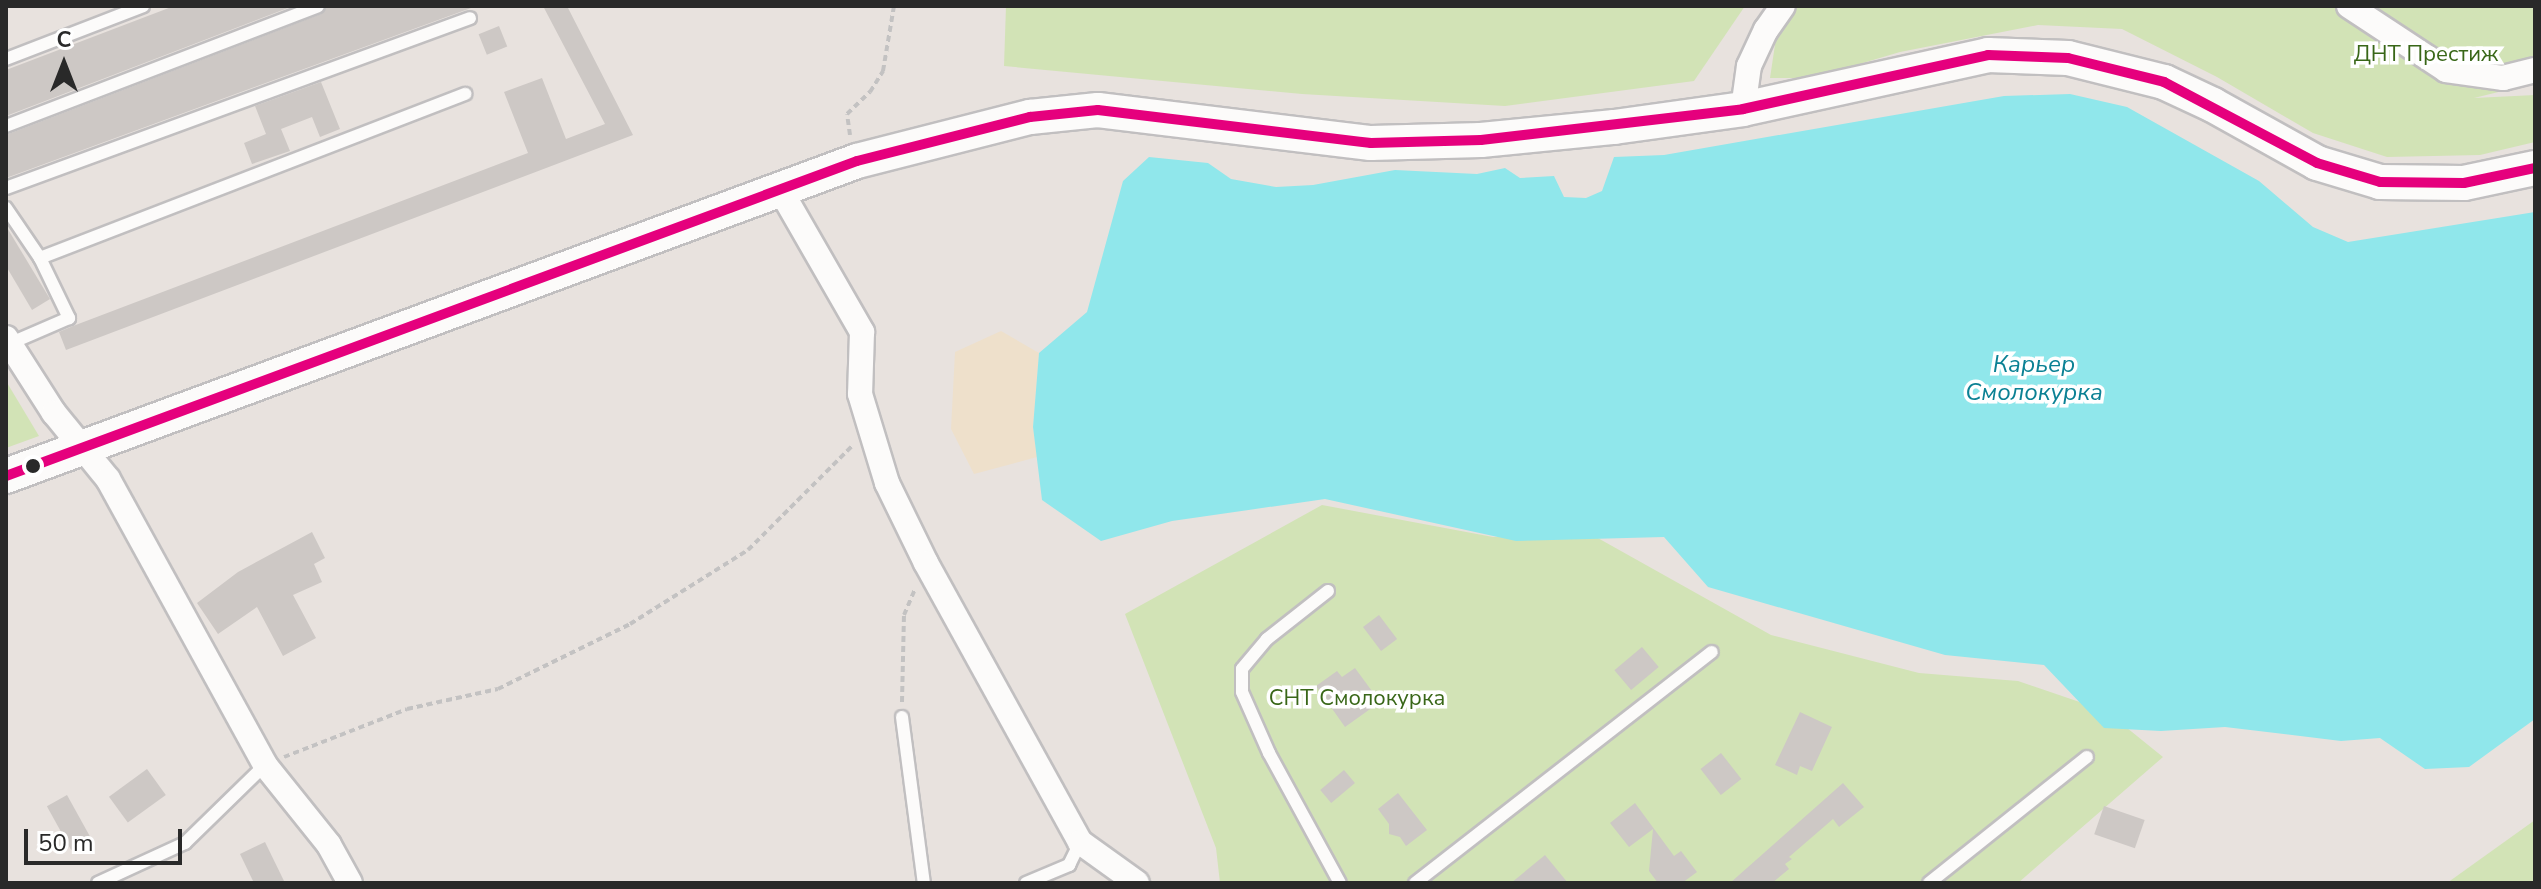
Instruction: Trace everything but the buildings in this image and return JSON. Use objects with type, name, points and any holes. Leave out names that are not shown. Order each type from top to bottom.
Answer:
[{"type":"street","points":[[1743,109],[1749,66],[1766,30],[1783,6]]},
{"type":"street","points":[[2349,6],[2446,70],[2503,78],[2535,70]]},
{"type":"street","points":[[6,476],[857,161],[1030,117],[1098,110],[1371,143],[1496,138],[1614,127],[1743,109],[1988,55],[2068,58],[2164,82],[2213,105],[2317,163],[2380,182],[2464,183],[2535,168]]},
{"type":"street","points":[[781,191],[862,332],[860,394],[887,483],[926,563],[1080,842],[1137,883]]},
{"type":"street","points":[[8,341],[54,413],[108,479],[265,765],[329,845],[350,883]]},
{"type":"lane","points":[[6,59],[143,6]]},
{"type":"lane","points":[[6,126],[318,6]]},
{"type":"lane","points":[[6,188],[470,18]]},
{"type":"lane","points":[[40,258],[465,94]]},
{"type":"lane","points":[[6,208],[40,258],[69,318],[8,341]]},
{"type":"lane","points":[[1328,591],[1267,639],[1242,669],[1242,692],[1269,753],[1340,883]]},
{"type":"lane","points":[[1415,883],[1712,652]]},
{"type":"lane","points":[[902,717],[924,883]]},
{"type":"lane","points":[[1929,883],[2087,757]]},
{"type":"lane","points":[[98,883],[185,843],[265,765]]},
{"type":"lane","points":[[1026,883],[1069,865],[1080,842]]},
{"type":"path","points":[[857,161],[847,114],[870,92],[883,71],[894,6]]},
{"type":"path","points":[[265,765],[407,709],[498,689],[630,624],[748,550],[843,457],[869,425]]},
{"type":"path","points":[[902,717],[904,615],[926,563]]},
{"type":"green space","points":[[1006,6],[1745,6],[1694,81],[1505,106],[1302,94],[1004,66]]},
{"type":"green space","name":"ДНТ Престиж","points":[[1790,6],[2535,6],[2535,83],[2474,98],[2535,95],[2535,142],[2480,155],[2387,157],[2313,133],[2217,77],[2122,29],[2038,25],[1900,52],[1812,78],[1770,78],[1779,18]]},
{"type":"green space","points":[[6,381],[39,436],[6,448]]},
{"type":"green space","name":"СНТ Смолокурка","points":[[1322,505],[1493,537],[1596,537],[1771,635],[1919,673],[2018,681],[2106,711],[2163,757],[2018,883],[1220,883],[1216,848],[1125,614]]},
{"type":"green space","points":[[2535,820],[2535,883],[2447,883]]},
{"type":"sand","points":[[1001,331],[1039,353],[1033,427],[1037,457],[974,474],[951,429],[955,352]]},
{"type":"water","name":"Карьер Смолокурка","points":[[2070,94],[2127,107],[2259,181],[2313,227],[2348,242],[2535,212],[2535,719],[2469,767],[2425,769],[2380,738],[2341,741],[2225,727],[2161,731],[2104,728],[2044,665],[1945,655],[1708,587],[1664,537],[1516,541],[1325,499],[1172,521],[1101,541],[1042,500],[1033,427],[1039,353],[1087,312],[1123,181],[1149,157],[1208,163],[1231,179],[1276,187],[1313,185],[1395,170],[1477,174],[1505,168],[1520,178],[1554,176],[1564,197],[1586,198],[1602,191],[1614,157],[1664,155],[2004,96]]},
{"type":"transit line","points":[[6,476],[857,161],[1030,117],[1098,110],[1371,143],[1481,140],[1743,109],[1988,55],[2068,58],[2164,82],[2317,163],[2380,182],[2464,183],[2535,168]]}]
